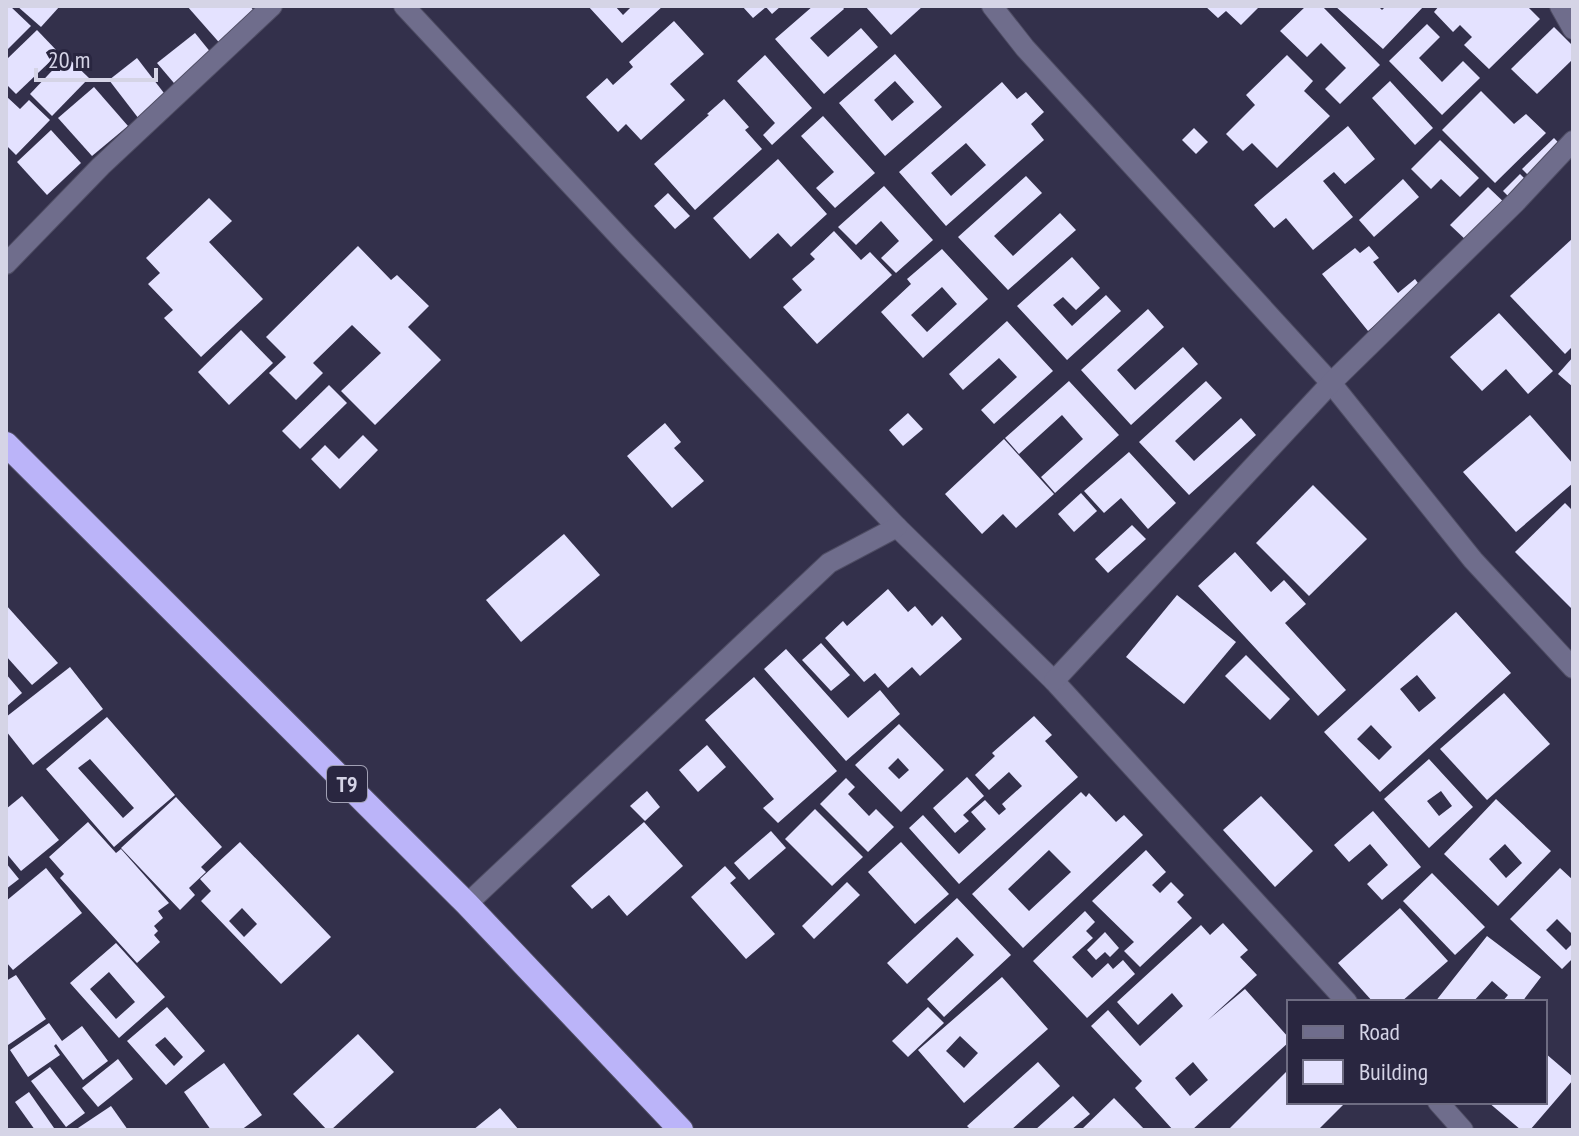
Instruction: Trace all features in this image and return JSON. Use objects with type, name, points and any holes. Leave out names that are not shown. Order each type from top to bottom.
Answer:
[{"type":"highway","name":"T9","points":[[6,444],[467,904],[681,1130]]},
{"type":"street","points":[[6,264],[101,166],[272,6]]},
{"type":"street","points":[[404,6],[897,527],[1054,681],[1345,1000]]},
{"type":"street","points":[[992,6],[1025,48],[1331,383],[1473,560],[1573,668]]},
{"type":"street","points":[[1560,6],[1573,29]]},
{"type":"street","points":[[1054,681],[1331,383],[1516,202],[1573,141]]},
{"type":"street","points":[[467,904],[829,563],[897,527]]},
{"type":"street","points":[[1440,1104],[1463,1130]]},
{"type":"building","points":[[6,6],[10,6],[31,26],[6,51]]},
{"type":"building","points":[[17,6],[60,6],[41,27]]},
{"type":"building","points":[[187,6],[250,6],[260,18],[224,48]]},
{"type":"building","points":[[588,6],[615,6],[623,15],[632,6],[663,6],[622,43]]},
{"type":"building","points":[[742,6],[781,6],[772,14],[766,7],[753,18]]},
{"type":"building","points":[[813,6],[842,6],[844,9],[810,38],[828,57],[861,28],[878,47],[824,94],[775,39]]},
{"type":"building","points":[[865,6],[923,6],[891,35]]},
{"type":"building","points":[[1205,6],[1260,6],[1241,25],[1226,11],[1218,18]]},
{"type":"building","points":[[1306,6],[1322,6],[1380,65],[1340,104],[1325,89],[1346,68],[1321,43],[1307,57],[1280,31]]},
{"type":"building","points":[[1335,6],[1378,6],[1382,10],[1386,6],[1424,6],[1383,49]]},
{"type":"building","points":[[1439,6],[1527,6],[1540,19],[1489,69],[1464,45],[1472,37],[1460,25],[1453,32],[1434,12]]},
{"type":"building","points":[[674,21],[704,54],[670,84],[685,100],[641,140],[626,124],[618,132],[586,97],[607,78],[613,85],[633,67],[629,62]]},
{"type":"building","points":[[1427,24],[1440,37],[1419,58],[1442,82],[1463,61],[1480,78],[1442,115],[1389,61]]},
{"type":"building","points":[[1554,27],[1573,46],[1573,59],[1537,94],[1511,69]]},
{"type":"building","points":[[37,30],[59,53],[16,94],[6,84],[6,60]]},
{"type":"building","points":[[195,33],[216,59],[179,89],[157,63]]},
{"type":"building","points":[[895,54],[942,107],[885,156],[839,103]],"holes":[[[895,81],[914,102],[892,121],[874,100]]]},
{"type":"building","points":[[765,55],[812,108],[772,145],[763,135],[775,123],[737,81]]},
{"type":"building","points":[[1287,55],[1313,81],[1304,91],[1330,116],[1277,168],[1252,143],[1243,151],[1226,134],[1255,105],[1246,95]]},
{"type":"building","points":[[66,56],[89,78],[52,116],[30,94]]},
{"type":"building","points":[[137,58],[167,97],[139,119],[109,80]]},
{"type":"building","points":[[1390,81],[1433,128],[1415,145],[1372,98]]},
{"type":"building","points":[[1002,82],[1017,99],[1026,92],[1044,112],[1031,124],[1044,140],[946,226],[899,172]],"holes":[[[966,143],[986,165],[951,196],[931,173]]]},
{"type":"building","points":[[94,87],[128,126],[92,156],[58,118]]},
{"type":"building","points":[[1481,91],[1514,124],[1526,114],[1546,133],[1495,183],[1442,130]]},
{"type":"building","points":[[6,96],[20,109],[29,100],[50,120],[16,155],[6,145]]},
{"type":"building","points":[[724,99],[749,127],[745,130],[762,149],[695,210],[654,164]]},
{"type":"building","points":[[823,116],[875,173],[835,208],[816,188],[834,172],[801,136]]},
{"type":"building","points":[[1348,126],[1375,159],[1345,184],[1334,172],[1323,181],[1353,217],[1313,250],[1286,218],[1274,228],[1254,205]]},
{"type":"building","points":[[1194,128],[1208,142],[1196,154],[1182,140]]},
{"type":"building","points":[[51,130],[81,163],[47,195],[17,162]]},
{"type":"building","points":[[1554,138],[1568,153],[1537,184],[1522,169]]},
{"type":"building","points":[[1440,140],[1479,178],[1460,197],[1441,179],[1431,189],[1411,169]]},
{"type":"building","points":[[778,159],[827,214],[791,247],[778,233],[750,259],[713,218]]},
{"type":"building","points":[[1520,174],[1533,187],[1516,204],[1503,191]]},
{"type":"building","points":[[1026,176],[1042,193],[994,236],[1013,256],[1060,213],[1076,230],[1008,290],[958,237]]},
{"type":"building","points":[[1403,179],[1419,197],[1374,237],[1359,220]]},
{"type":"building","points":[[884,186],[933,240],[896,273],[881,258],[899,241],[881,221],[856,245],[838,227]]},
{"type":"building","points":[[1488,187],[1509,207],[1467,241],[1450,225]]},
{"type":"building","points":[[668,193],[690,216],[675,229],[654,206]]},
{"type":"building","points":[[209,198],[232,221],[209,242],[263,299],[201,357],[164,318],[173,310],[148,284],[160,273],[146,258]]},
{"type":"building","points":[[834,231],[861,260],[870,252],[892,275],[817,344],[783,307],[802,290],[792,279],[815,259],[810,254]]},
{"type":"building","points":[[1573,238],[1573,346],[1565,354],[1510,296]]},
{"type":"building","points":[[358,246],[391,280],[397,275],[429,306],[408,327],[441,360],[375,425],[341,391],[381,353],[352,325],[313,363],[323,373],[296,400],[269,373],[286,357],[266,337]]},
{"type":"building","points":[[1369,246],[1379,258],[1373,262],[1398,293],[1415,279],[1425,293],[1406,300],[1368,331],[1322,274],[1355,248],[1360,253]]},
{"type":"building","points":[[942,249],[988,299],[923,358],[881,312],[911,284],[907,279]],"holes":[[[942,287],[957,304],[927,332],[911,315]]]},
{"type":"building","points":[[1072,257],[1100,288],[1076,310],[1063,297],[1053,305],[1072,326],[1106,295],[1121,311],[1067,360],[1017,306]]},
{"type":"building","points":[[1148,309],[1164,327],[1117,370],[1135,390],[1183,347],[1198,364],[1131,425],[1081,370]]},
{"type":"building","points":[[1499,313],[1553,371],[1528,394],[1506,369],[1482,391],[1450,357]]},
{"type":"building","points":[[1007,321],[1053,371],[994,424],[981,410],[1017,377],[999,358],[963,390],[949,374]]},
{"type":"building","points":[[241,330],[273,363],[229,405],[198,372]]},
{"type":"building","points":[[1573,357],[1573,387],[1558,374]]},
{"type":"building","points":[[1069,381],[1119,435],[1055,493],[1041,477],[1083,439],[1062,415],[1019,454],[1005,438]]},
{"type":"building","points":[[1206,381],[1222,398],[1175,441],[1194,461],[1241,418],[1256,435],[1189,495],[1139,442]]},
{"type":"building","points":[[329,385],[347,403],[300,449],[282,431]]},
{"type":"building","points":[[908,413],[923,429],[903,446],[889,430]]},
{"type":"building","points":[[1530,415],[1573,464],[1573,483],[1516,532],[1463,472]]},
{"type":"building","points":[[665,423],[681,442],[674,448],[704,481],[672,508],[627,456]]},
{"type":"building","points":[[363,435],[378,450],[340,489],[311,459],[325,445],[339,459]]},
{"type":"building","points":[[1004,439],[1054,494],[1016,528],[1003,514],[982,534],[945,494]]},
{"type":"building","points":[[1129,452],[1176,503],[1148,529],[1121,498],[1104,513],[1084,491]]},
{"type":"building","points":[[1313,485],[1367,539],[1309,596],[1256,543]]},
{"type":"building","points":[[1081,493],[1097,511],[1074,532],[1058,514]]},
{"type":"building","points":[[1565,503],[1573,511],[1573,610],[1515,552]]},
{"type":"building","points":[[1132,525],[1146,539],[1108,573],[1095,559]]},
{"type":"building","points":[[564,534],[600,575],[521,642],[486,600]]},
{"type":"building","points":[[1235,552],[1271,592],[1284,580],[1306,604],[1285,623],[1346,690],[1318,716],[1198,586]]},
{"type":"building","points":[[888,589],[908,612],[915,606],[932,626],[942,616],[962,639],[920,676],[912,667],[888,688],[875,673],[864,682],[825,638],[843,621],[847,626]]},
{"type":"building","points":[[1177,595],[1236,642],[1184,704],[1126,657]]},
{"type":"building","points":[[6,605],[58,663],[32,685],[6,656]]},
{"type":"building","points":[[1456,612],[1511,673],[1380,792],[1324,732]],"holes":[[[1417,675],[1436,698],[1419,712],[1400,689]],[[1371,725],[1392,747],[1379,760],[1357,739]]]},
{"type":"building","points":[[821,643],[850,675],[831,691],[802,660]]},
{"type":"building","points":[[786,649],[848,718],[880,690],[900,714],[846,761],[764,669]]},
{"type":"building","points":[[1246,655],[1290,699],[1270,720],[1225,676]]},
{"type":"building","points":[[70,667],[103,709],[33,765],[6,731],[6,717]]},
{"type":"building","points":[[6,674],[22,693],[6,707]]},
{"type":"building","points":[[754,677],[837,771],[778,823],[763,808],[774,799],[705,720]]},
{"type":"building","points":[[1504,693],[1550,744],[1487,800],[1440,749]]},
{"type":"building","points":[[1034,716],[1052,735],[1045,741],[1078,777],[959,884],[909,828],[923,815],[959,854],[986,829],[971,812],[985,800],[999,815],[1006,809],[1002,804],[1022,786],[1009,772],[989,790],[975,775],[995,756],[992,753]]},
{"type":"building","points":[[107,717],[175,795],[114,847],[46,769]],"holes":[[[90,759],[134,808],[123,818],[78,768]]]},
{"type":"building","points":[[899,724],[944,770],[901,812],[855,765]],"holes":[[[898,758],[909,770],[899,779],[888,768]]]},
{"type":"building","points":[[707,745],[726,767],[698,792],[679,770]]},
{"type":"building","points":[[1429,759],[1473,807],[1429,848],[1384,799]],"holes":[[[1441,791],[1452,806],[1439,816],[1427,801]]]},
{"type":"building","points":[[967,777],[984,796],[963,815],[969,821],[955,833],[933,808]]},
{"type":"building","points":[[846,778],[855,787],[848,794],[869,816],[876,809],[894,827],[868,852],[820,804]]},
{"type":"building","points":[[647,791],[660,807],[645,821],[630,806]]},
{"type":"building","points":[[1081,792],[1086,797],[1089,793],[1116,822],[1124,815],[1143,835],[1023,948],[972,894]],"holes":[[[1049,850],[1071,872],[1029,911],[1008,889]]]},
{"type":"building","points":[[22,796],[59,840],[21,871],[6,853],[6,809]]},
{"type":"building","points":[[1261,796],[1313,851],[1275,887],[1223,830]]},
{"type":"building","points":[[176,797],[222,847],[201,867],[206,872],[189,888],[195,895],[180,910],[121,848]]},
{"type":"building","points":[[1496,799],[1551,851],[1498,906],[1444,854]],"holes":[[[1505,844],[1522,863],[1506,878],[1489,859]]]},
{"type":"building","points":[[815,809],[863,857],[832,886],[785,839]]},
{"type":"building","points":[[1373,811],[1421,867],[1382,900],[1367,884],[1388,865],[1370,844],[1349,862],[1334,845]]},
{"type":"building","points":[[88,822],[116,853],[121,849],[169,903],[158,911],[163,918],[154,926],[158,931],[154,935],[160,942],[137,963],[60,878],[64,874],[49,857]]},
{"type":"building","points":[[644,822],[683,866],[627,916],[609,895],[592,909],[571,886]]},
{"type":"building","points":[[771,831],[786,848],[749,880],[734,863]]},
{"type":"building","points":[[240,842],[331,937],[281,984],[201,901],[211,891],[200,879]],"holes":[[[242,908],[257,924],[244,937],[229,921]]]},
{"type":"building","points":[[901,842],[949,894],[915,924],[868,872]]},
{"type":"building","points":[[1146,850],[1166,872],[1152,885],[1160,893],[1171,882],[1184,895],[1177,902],[1192,918],[1140,967],[1124,951],[1134,942],[1092,901]]},
{"type":"building","points":[[6,863],[19,879],[6,889]]},
{"type":"building","points":[[725,866],[736,878],[730,883],[775,934],[746,959],[691,897]]},
{"type":"building","points":[[46,868],[82,913],[13,970],[6,962],[6,901]]},
{"type":"building","points":[[1560,868],[1573,880],[1573,935],[1557,919],[1546,930],[1566,950],[1573,943],[1573,958],[1562,969],[1510,919]]},
{"type":"building","points":[[1432,873],[1485,927],[1455,955],[1403,901]]},
{"type":"building","points":[[847,882],[860,895],[814,939],[802,926]]},
{"type":"building","points":[[957,898],[1011,955],[944,1017],[927,999],[974,955],[957,937],[907,984],[887,963]]},
{"type":"building","points":[[1400,908],[1448,961],[1403,1000],[1371,1000],[1338,963]]},
{"type":"building","points":[[1085,911],[1095,922],[1086,931],[1093,938],[1072,957],[1092,978],[1108,963],[1113,969],[1123,960],[1135,974],[1087,1018],[1033,961]]},
{"type":"building","points":[[1223,923],[1248,950],[1240,957],[1257,975],[1208,1020],[1245,989],[1287,1036],[1287,1044],[1192,1130],[1173,1130],[1135,1088],[1142,1081],[1091,1026],[1108,1010],[1140,1046],[1183,1006],[1172,993],[1138,1025],[1117,1002],[1201,925],[1210,935]],"holes":[[[1193,1062],[1208,1080],[1190,1096],[1175,1078]]]},
{"type":"building","points":[[1105,932],[1119,948],[1110,957],[1105,952],[1096,960],[1087,950]]},
{"type":"building","points":[[1487,936],[1541,977],[1524,1000],[1504,1000],[1508,995],[1492,981],[1475,1000],[1437,1000]]},
{"type":"building","points":[[116,943],[165,997],[119,1038],[70,983]],"holes":[[[109,972],[135,1002],[116,1019],[90,989]]]},
{"type":"building","points":[[16,975],[46,1019],[8,1045],[6,981]]},
{"type":"building","points":[[1002,977],[1048,1029],[964,1103],[918,1050]],"holes":[[[960,1036],[978,1053],[964,1068],[946,1051]]]},
{"type":"building","points":[[167,1007],[205,1051],[166,1085],[127,1041]],"holes":[[[165,1037],[183,1057],[174,1066],[155,1045]]]},
{"type":"building","points":[[928,1007],[944,1023],[908,1057],[892,1041]]},
{"type":"building","points":[[49,1023],[62,1041],[82,1026],[108,1061],[83,1080],[56,1044],[54,1046],[60,1055],[28,1077],[10,1050]]},
{"type":"building","points":[[358,1034],[394,1072],[331,1130],[327,1130],[293,1094]]},
{"type":"building","points":[[1547,1055],[1573,1080],[1530,1130],[1521,1130],[1490,1104],[1547,1104]]},
{"type":"building","points":[[118,1059],[133,1079],[98,1107],[82,1088]]},
{"type":"building","points":[[1038,1062],[1060,1086],[1011,1130],[971,1130],[967,1126]]},
{"type":"building","points":[[224,1063],[262,1115],[241,1130],[211,1130],[184,1092]]},
{"type":"building","points":[[50,1067],[85,1113],[66,1127],[31,1081]]},
{"type":"building","points":[[1287,1071],[1287,1104],[1344,1104],[1318,1130],[1228,1130]]},
{"type":"building","points":[[29,1092],[54,1128],[35,1130],[15,1102]]},
{"type":"building","points":[[1073,1096],[1090,1114],[1071,1130],[1035,1130]]},
{"type":"building","points":[[1114,1098],[1145,1130],[1081,1130]]},
{"type":"building","points":[[111,1106],[128,1130],[75,1130]]},
{"type":"building","points":[[500,1108],[519,1130],[473,1130]]}]
